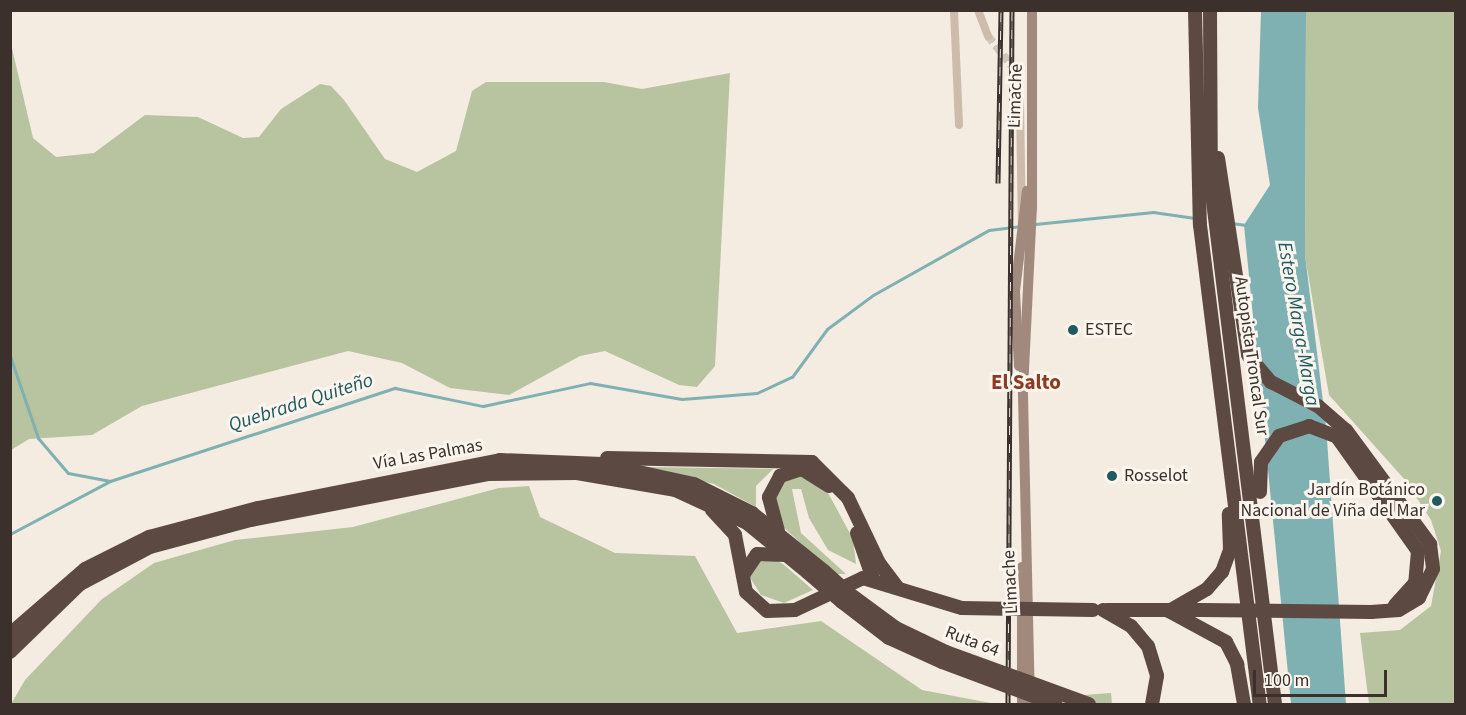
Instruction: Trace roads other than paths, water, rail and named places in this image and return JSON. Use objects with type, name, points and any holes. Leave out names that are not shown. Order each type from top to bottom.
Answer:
[{"type":"highway","name":"Autopista Troncal Sur","points":[[1210,10],[1208,60],[1210,186],[1200,225],[1260,705]]},
{"type":"highway","name":"Autopista Troncal Sur","points":[[1194,12],[1210,186]]},
{"type":"highway","points":[[687,494],[731,529],[744,586],[761,608],[782,613],[858,579],[873,579],[962,608],[1377,612],[1406,607],[1424,592],[1433,552],[1422,530],[1346,430],[1318,406],[1264,376],[1242,339],[1221,228],[1210,186]]},
{"type":"highway","points":[[1169,610],[1213,584],[1230,550],[1200,225]]},
{"type":"highway","name":"Autopista Troncal Sur","points":[[1221,228],[1276,705]]},
{"type":"highway","points":[[1276,705],[1260,486],[1268,447],[1293,428],[1324,429],[1352,454],[1418,551],[1412,590],[1377,612]]},
{"type":"highway","name":"Vía Las Palmas","points":[[10,634],[85,568],[168,531],[439,469],[500,460],[565,460],[635,469],[694,484],[737,504],[779,533],[824,571],[847,599]]},
{"type":"highway","points":[[565,460],[812,462],[848,498],[882,570],[898,588]]},
{"type":"highway","points":[[779,533],[768,503],[773,485],[785,473],[807,471],[831,488],[858,533],[864,560],[873,579]]},
{"type":"highway","name":"Vía Las Palmas","points":[[10,652],[53,605],[104,569],[170,540],[251,520],[512,472],[603,476],[687,494],[747,523],[807,572],[847,599]]},
{"type":"highway","points":[[744,586],[746,565],[757,554],[791,558]]},
{"type":"highway","points":[[858,579],[864,560]]},
{"type":"highway","name":"Ruta 64","points":[[847,599],[944,657],[1055,705]]},
{"type":"highway","points":[[1098,610],[1131,627],[1148,646],[1157,676],[1152,705]]},
{"type":"highway","points":[[1169,610],[1226,642],[1238,663],[1244,705]]},
{"type":"highway","name":"Ruta 64","points":[[944,657],[1089,705]]},
{"type":"main road","name":"Limache","points":[[1029,702],[1023,390],[1027,244],[1022,216],[1029,183],[1032,10]]},
{"type":"main road","name":"Limache","points":[[1022,216],[1027,244],[1016,338],[1023,390]]},
{"type":"street","points":[[954,10],[959,124]]},
{"type":"street","points":[[978,10],[988,36]]},
{"type":"street","name":"Limache","points":[[1020,104],[1022,216]]},
{"type":"water","name":"Estero Marga-Marga","points":[[1261,11],[1306,11],[1305,255],[1326,426],[1346,704],[1291,704],[1244,225],[1270,185],[1258,108]]},
{"type":"waterway","points":[[1035,224],[1153,212],[1195,218]]},
{"type":"waterway","points":[[1232,223],[1246,225]]},
{"type":"waterway","name":"Quebrada Quiteño","points":[[10,534],[110,481],[395,388],[483,406],[590,383],[682,399],[757,393],[792,377],[827,329],[873,295],[989,230],[1020,226]]},
{"type":"waterway","points":[[10,356],[38,438],[68,473],[110,481]]},
{"type":"tunnel","points":[[988,36],[1015,70],[1020,104]]},
{"type":"railway","points":[[998,183],[1001,10]]},
{"type":"railway","points":[[1008,704],[1012,10]]},
{"type":"place","name":"ESTEC","points":[[1073,330]]},
{"type":"place","name":"Rosselot","points":[[1112,476]]},
{"type":"place","name":"Jardín Botánico Nacional de Viña del Mar","points":[[1437,501]]},
{"type":"district","name":"El Salto","points":[[1026,382]]}]
